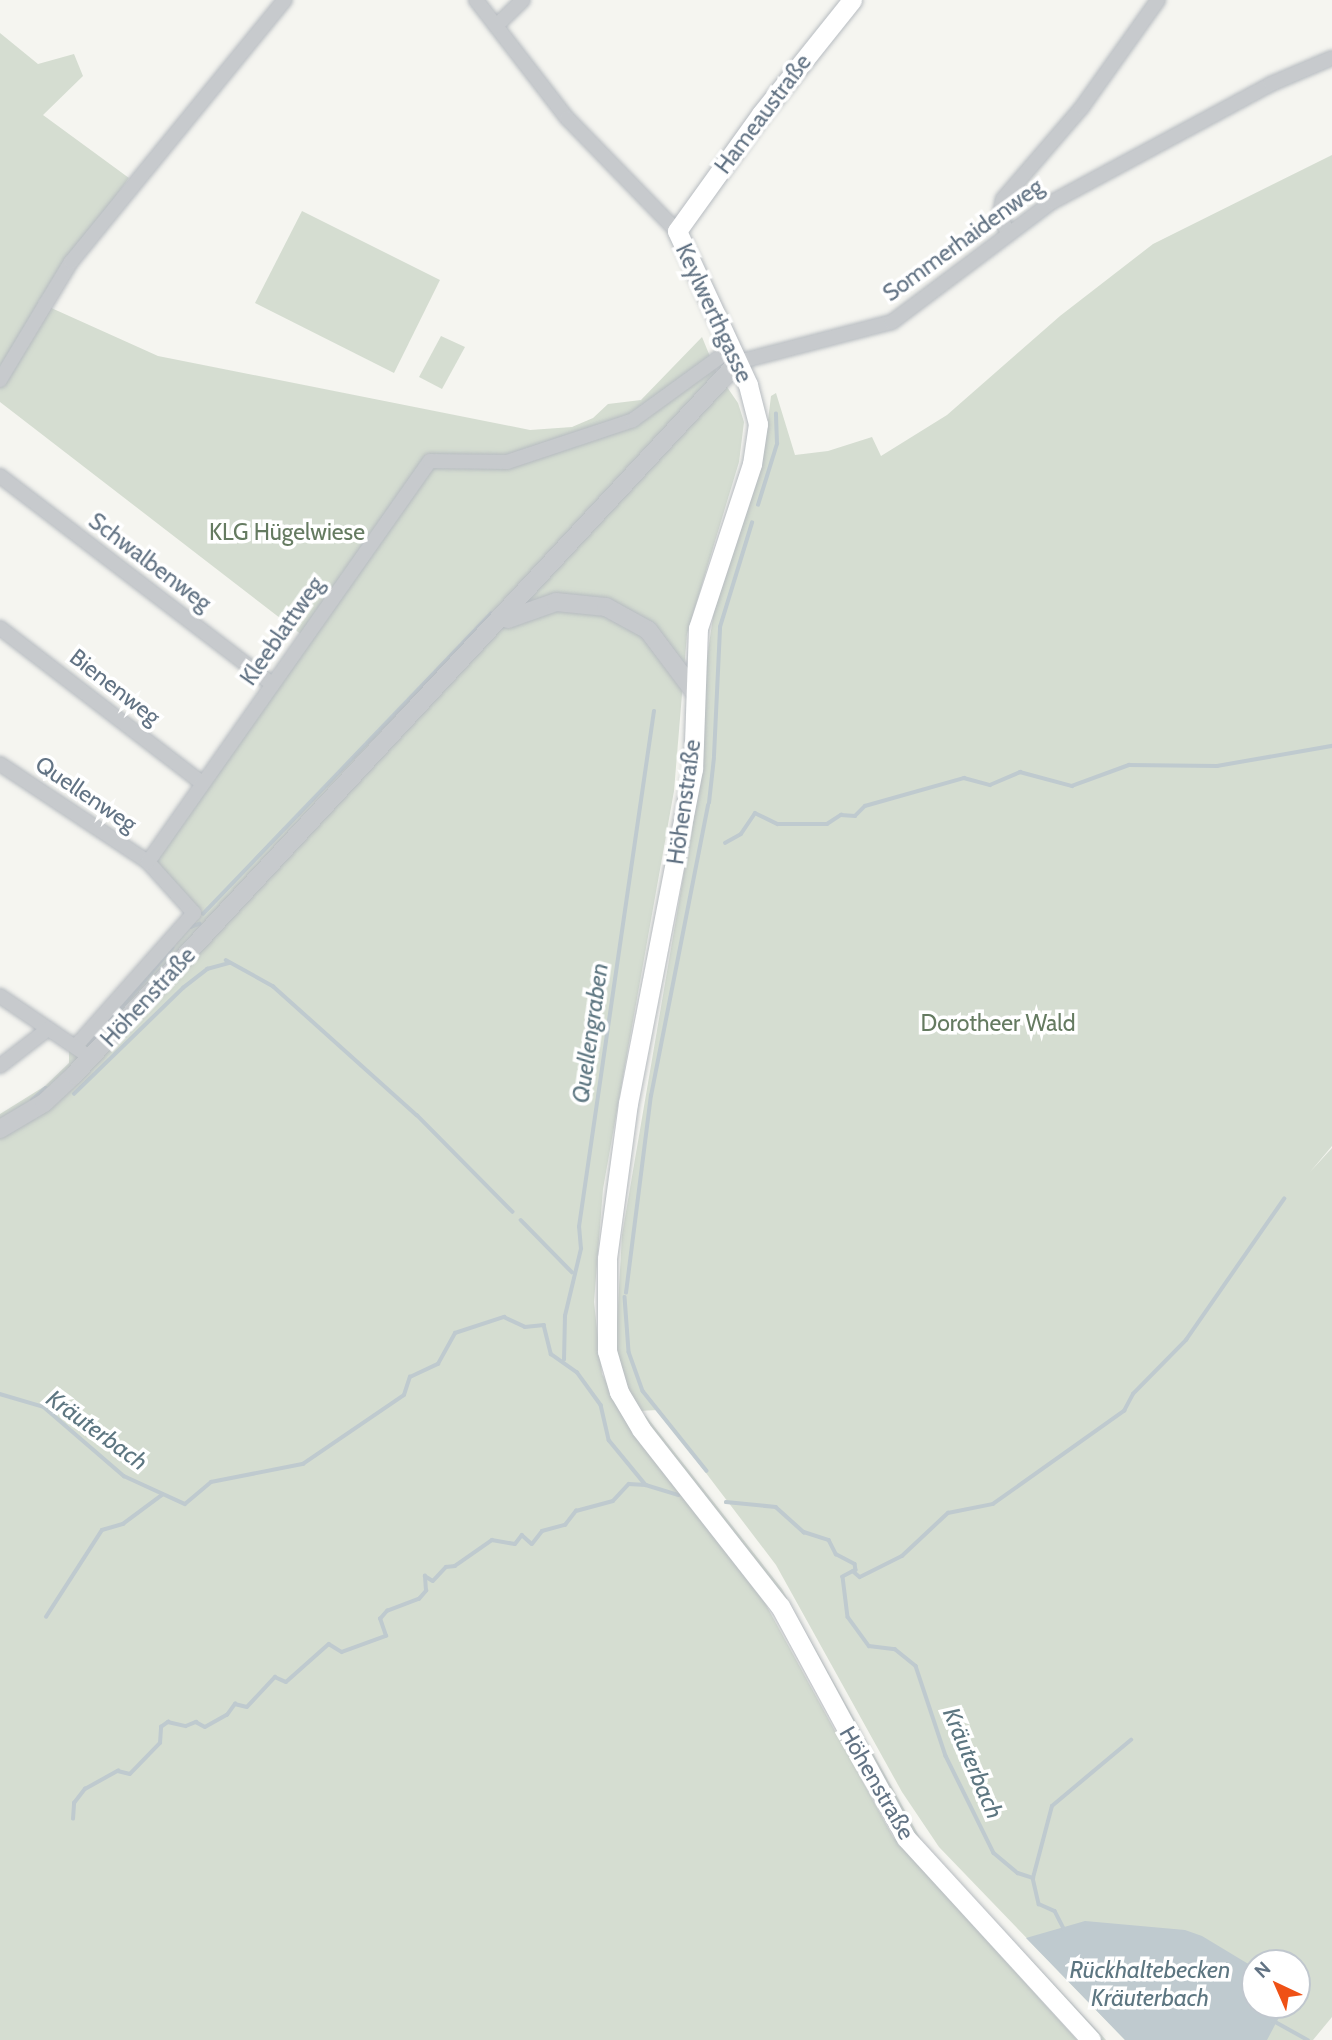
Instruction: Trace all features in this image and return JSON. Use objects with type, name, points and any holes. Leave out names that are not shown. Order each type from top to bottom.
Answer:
[{"type":"main road","name":"Hameaustraße","points":[[677,231],[753,124],[852,0]]},
{"type":"main road","name":"Keylwerthgasse","points":[[677,231],[735,355],[755,406],[757,437],[702,608],[693,690]]},
{"type":"main road","name":"Höhenstraße","points":[[693,690],[690,794],[628,1103],[611,1220],[604,1313],[607,1351],[619,1392],[641,1429],[779,1606],[906,1838],[1091,2040]]},
{"type":"street","points":[[0,380],[71,262],[285,0]]},
{"type":"street","name":"Keylwerthgasse","points":[[476,0],[567,118],[677,231]]},
{"type":"street","points":[[496,26],[523,0]]},
{"type":"street","points":[[1007,232],[1000,214],[1003,199],[1082,107],[1158,0]]},
{"type":"street","name":"Sommerhaidenweg","points":[[735,355],[892,323],[996,246],[1007,232],[1052,202],[1271,84],[1332,58]]},
{"type":"street","points":[[498,623],[735,355]]},
{"type":"street","name":"Kleeblattweg","points":[[148,862],[430,461],[507,462],[633,420],[735,355]]},
{"type":"street","name":"Schwalbenweg","points":[[0,476],[272,684]]},
{"type":"street","name":"Höhenstraße","points":[[0,1129],[44,1103],[90,1058],[498,623],[556,602],[606,607],[648,631],[693,690]]},
{"type":"street","name":"Bienenweg","points":[[0,628],[202,783]]},
{"type":"street","name":"Quellenweg","points":[[0,764],[148,862]]},
{"type":"street","points":[[75,1046],[194,913],[148,862]]},
{"type":"street","points":[[0,996],[90,1058]]},
{"type":"street","points":[[0,1066],[48,1028]]},
{"type":"green space","name":"KLG Hügelwiese","points":[[0,33],[38,64],[74,54],[83,76],[43,115],[129,178],[38,302],[158,356],[530,430],[572,427],[593,418],[608,404],[641,400],[702,337],[716,371],[738,403],[744,422],[739,462],[687,634],[674,791],[603,1189],[594,1302],[602,1374],[629,1427],[765,1603],[893,1837],[1077,2040],[0,2040],[0,1114],[45,1086],[69,1063],[69,1051],[187,911],[141,862],[302,635],[0,402]]},
{"type":"green space","name":"Dorotheer Wald","points":[[1332,155],[1332,1146],[1310,1172],[1332,1148],[1332,2017],[1313,2040],[1125,2040],[939,1847],[902,1792],[776,1565],[658,1410],[638,1411],[620,1370],[616,1341],[622,1235],[703,761],[705,672],[715,603],[765,445],[771,396],[776,393],[795,455],[828,451],[872,437],[881,456],[947,415],[1060,316],[1153,244]]},
{"type":"green space","points":[[302,211],[440,280],[394,373],[255,303]]},
{"type":"green space","points":[[441,336],[465,347],[442,389],[419,377]]},
{"type":"green space","points":[[639,1415],[646,1416],[782,1589],[924,1845],[1106,2040],[1100,2040],[921,1847],[850,1725]]},
{"type":"water","name":"Rückhaltebecken Kräuterbach","points":[[1085,1921],[1185,1930],[1202,1936],[1241,1960],[1241,2019],[1278,2019],[1267,2040],[1125,2040],[1026,1938]]},
{"type":"waterway","points":[[758,505],[777,444],[776,414]]},
{"type":"waterway","points":[[714,756],[720,627],[752,523]]},
{"type":"waterway","points":[[203,914],[491,614]]},
{"type":"waterway","name":"Quellengraben","points":[[564,1360],[565,1316],[581,1249],[579,1227],[654,711]]},
{"type":"waterway","points":[[725,843],[741,834],[755,813],[778,824],[827,824],[841,815],[855,816],[865,806],[964,778],[990,785],[1020,772],[1072,786],[1129,765],[1217,766],[1332,746]]},
{"type":"waterway","points":[[709,803],[714,758]]},
{"type":"waterway","points":[[626,1293],[651,1096],[708,806]]},
{"type":"waterway","points":[[191,927],[199,924]]},
{"type":"waterway","points":[[89,1045],[172,948]]},
{"type":"waterway","points":[[226,960],[273,986],[417,1115],[513,1212]]},
{"type":"waterway","points":[[74,1094],[183,988],[207,969],[229,963]]},
{"type":"waterway","points":[[32,1100],[46,1088]]},
{"type":"waterway","points":[[853,1571],[860,1577],[902,1556],[948,1513],[993,1504],[1124,1411],[1133,1394],[1186,1340],[1284,1199]]},
{"type":"waterway","points":[[521,1220],[572,1272]]},
{"type":"waterway","points":[[625,1297],[629,1352],[643,1391],[707,1471]]},
{"type":"waterway","name":"Kräuterbach","points":[[0,1394],[44,1407],[124,1476],[185,1504],[211,1482],[303,1464],[404,1395],[410,1377],[438,1364],[455,1333],[504,1317],[525,1327],[544,1325],[551,1354],[577,1372],[601,1405],[609,1440],[646,1485],[679,1495]]},
{"type":"waterway","points":[[73,1819],[74,1803],[85,1789],[118,1771],[130,1774],[160,1743],[161,1727],[168,1722],[186,1726],[196,1722],[205,1727],[227,1715],[235,1704],[247,1707],[275,1677],[286,1682],[329,1644],[342,1652],[386,1636],[380,1619],[387,1611],[419,1599],[426,1591],[425,1576],[433,1581],[446,1567],[455,1566],[492,1540],[515,1544],[522,1535],[532,1544],[542,1531],[565,1525],[576,1511],[613,1501],[629,1484],[646,1485]]},
{"type":"waterway","points":[[46,1617],[102,1530],[123,1524],[162,1495]]},
{"type":"waterway","name":"Kräuterbach","points":[[726,1502],[776,1507],[804,1532],[829,1540],[836,1554],[855,1564],[856,1570],[843,1577],[848,1617],[869,1646],[895,1649],[916,1666],[946,1756],[994,1853],[1018,1873],[1033,1878],[1039,1904],[1055,1911],[1065,1931]]},
{"type":"waterway","points":[[1033,1878],[1052,1806],[1131,1740]]},
{"type":"waterway","name":"Kräuterbach","points":[[1272,2020],[1308,2040]]}]
